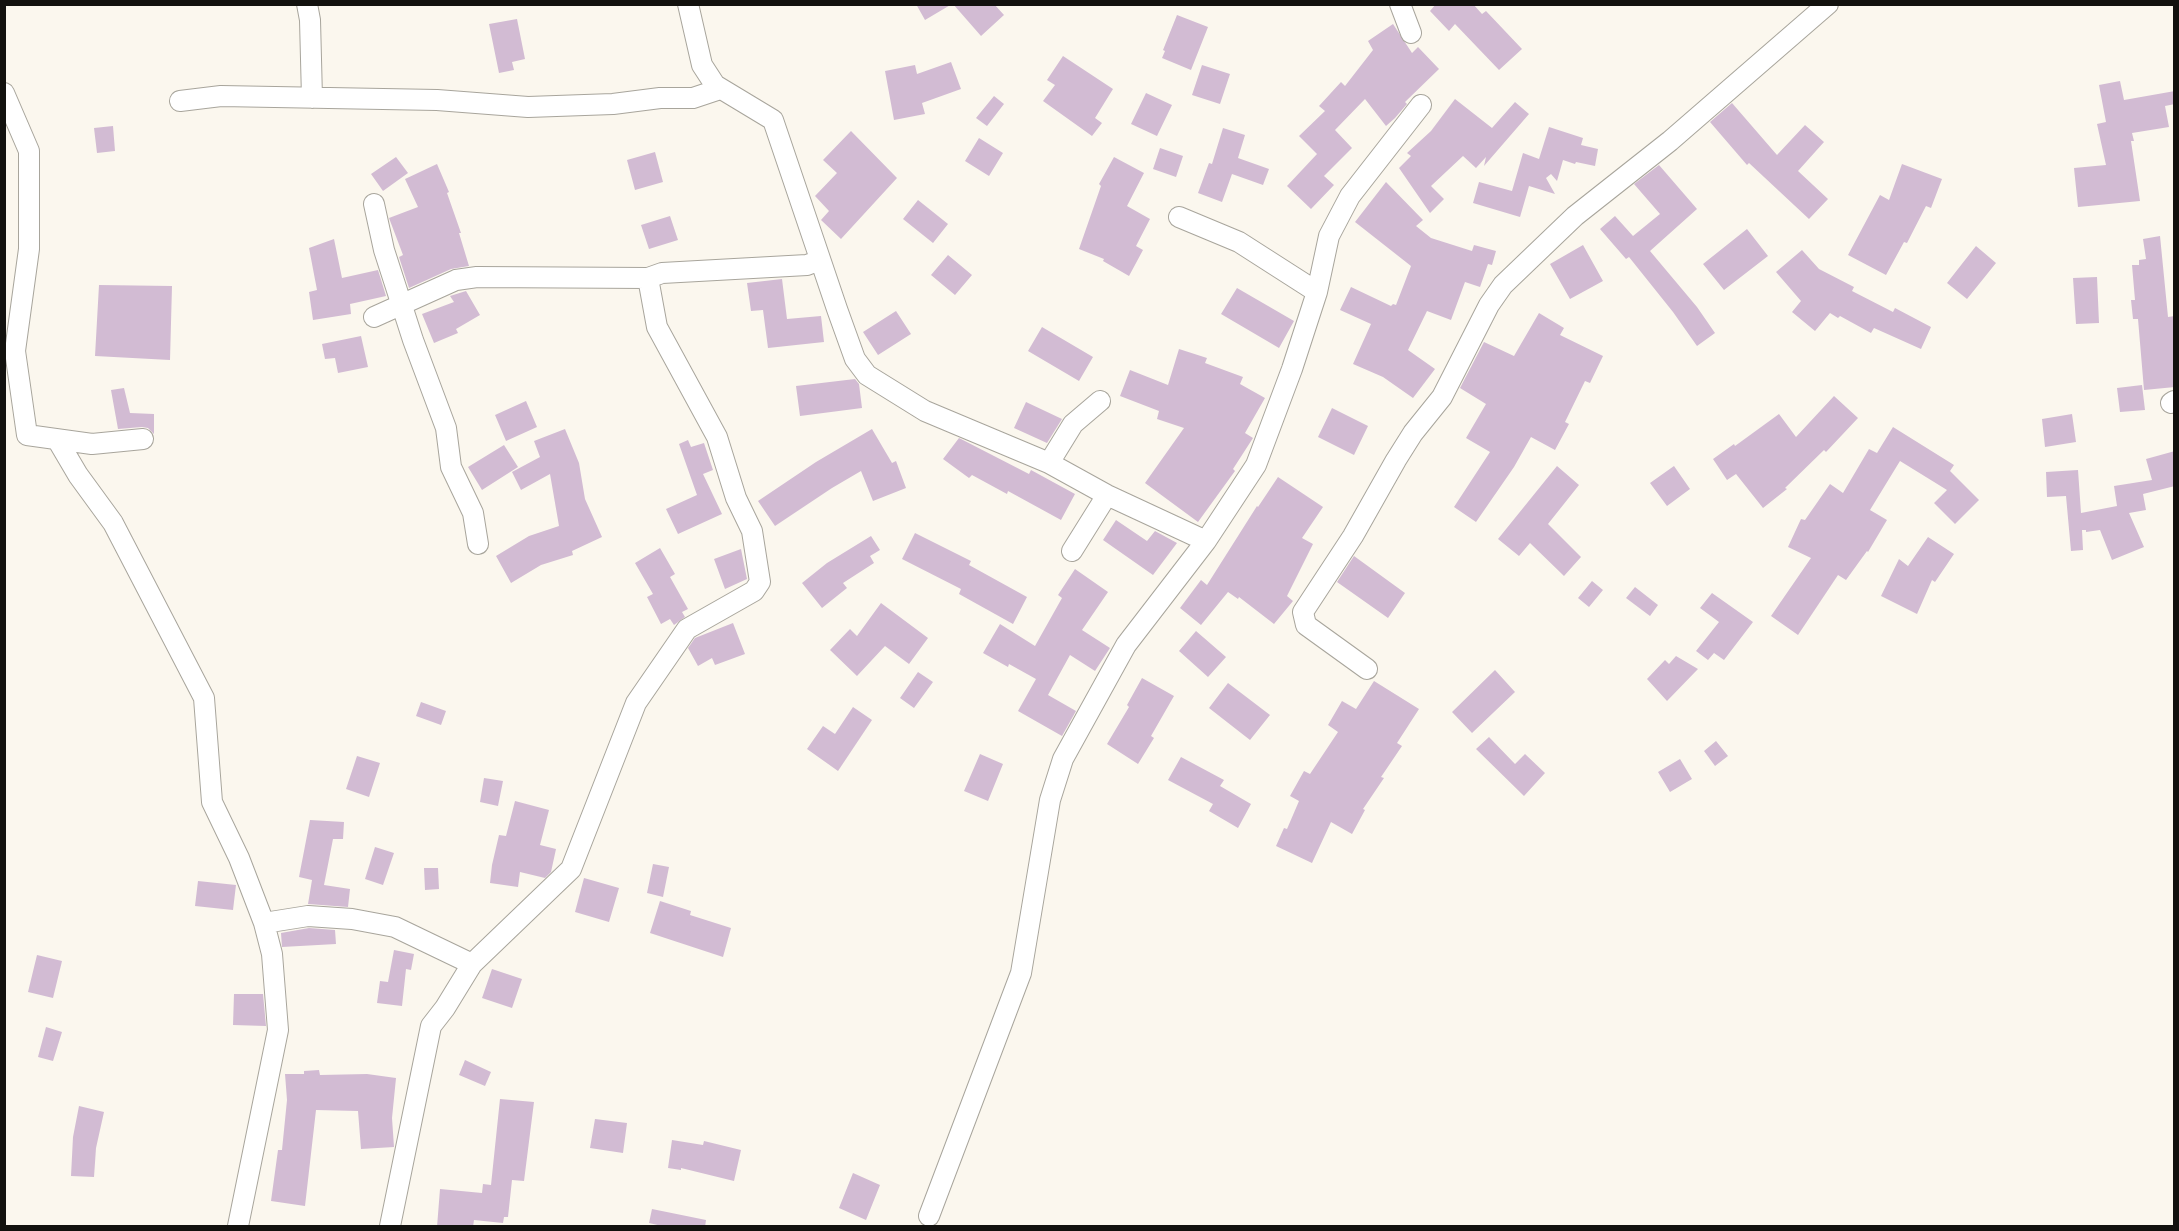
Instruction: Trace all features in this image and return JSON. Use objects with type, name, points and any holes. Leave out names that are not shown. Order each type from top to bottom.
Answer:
[{"type":"street","points":[[307,4],[310,20],[312,98]]},
{"type":"street","points":[[688,4],[702,65],[714,85],[773,120],[855,359],[867,375],[924,411],[1048,463],[1107,495],[1206,541]]},
{"type":"street","points":[[1400,4],[1411,33]]},
{"type":"street","points":[[1367,669],[1306,625],[1304,612],[1353,536],[1413,433],[1442,397],[1489,305],[1503,285],[1575,216],[1670,141],[1828,4]]},
{"type":"street","points":[[180,101],[221,96],[437,100],[528,107],[693,98],[720,89]]},
{"type":"street","points":[[4,93],[29,151],[29,249],[15,351],[27,435],[92,444],[142,439]]},
{"type":"street","points":[[929,1216],[1021,973],[1050,800],[1064,759],[1126,645],[1206,541],[1256,465],[1292,369],[1317,292],[1329,236],[1350,196],[1421,105]]},
{"type":"street","points":[[374,204],[384,250],[413,340],[446,428],[451,467],[473,513],[478,544]]},
{"type":"street","points":[[1179,217],[1239,242],[1317,292]]},
{"type":"street","points":[[374,317],[456,280],[477,277],[648,278],[662,273],[807,265],[820,260]]},
{"type":"street","points":[[390,1227],[431,1026],[472,964],[571,869],[636,703],[687,629],[754,591],[760,582],[752,531],[736,498],[717,437],[657,327],[648,278]]},
{"type":"street","points":[[1048,463],[1073,424],[1100,401]]},
{"type":"street","points":[[58,441],[78,475],[113,523],[204,698],[212,802],[239,858],[264,923],[272,954],[278,1030],[238,1227]]},
{"type":"street","points":[[1072,551],[1107,495]]},
{"type":"street","points":[[264,923],[308,916],[395,927],[472,964]]},
{"type":"building","points":[[916,4],[952,4],[925,20]]},
{"type":"building","points":[[953,4],[994,4],[1004,15],[981,36]]},
{"type":"building","points":[[1436,4],[1473,4],[1482,14],[1486,11],[1522,49],[1499,70],[1455,24],[1449,31],[1430,11]]},
{"type":"building","points":[[1177,15],[1208,27],[1191,70],[1162,58]]},
{"type":"building","points":[[517,19],[525,59],[512,62],[514,70],[499,73],[489,24]]},
{"type":"building","points":[[1393,24],[1412,53],[1418,47],[1439,69],[1405,102],[1407,104],[1386,126],[1365,99],[1335,130],[1352,148],[1324,176],[1334,185],[1311,209],[1287,186],[1317,154],[1299,136],[1325,111],[1319,106],[1341,82],[1345,86],[1373,50],[1368,41]]},
{"type":"building","points":[[1063,56],[1113,89],[1095,118],[1102,123],[1092,136],[1043,101],[1055,85],[1047,80]]},
{"type":"building","points":[[951,62],[961,89],[922,103],[925,114],[894,120],[885,71],[915,65],[917,74]]},
{"type":"building","points":[[1202,65],[1230,74],[1220,104],[1192,95]]},
{"type":"building","points":[[2120,81],[2124,100],[2175,91],[2175,104],[2165,106],[2169,127],[2132,133],[2134,141],[2131,141],[2140,201],[2078,207],[2074,168],[2106,165],[2097,124],[2106,122],[2099,85]]},
{"type":"building","points":[[1146,93],[1172,105],[1157,136],[1131,124]]},
{"type":"building","points":[[994,96],[1004,104],[987,126],[976,118]]},
{"type":"building","points":[[1455,99],[1492,128],[1515,102],[1529,114],[1484,166],[1486,157],[1476,168],[1463,156],[1431,186],[1444,199],[1430,213],[1399,168],[1411,156],[1407,153],[1431,131]]},
{"type":"building","points":[[1732,103],[1777,155],[1805,125],[1824,142],[1798,171],[1828,199],[1809,219],[1749,163],[1747,165],[1710,122]]},
{"type":"building","points":[[113,126],[115,151],[97,153],[94,128]]},
{"type":"building","points":[[1549,127],[1583,138],[1581,145],[1598,149],[1595,166],[1563,160],[1557,181],[1551,174],[1546,178],[1555,194],[1529,186],[1520,217],[1473,203],[1479,182],[1512,191],[1523,153],[1539,159]]},
{"type":"building","points":[[1223,128],[1245,135],[1238,158],[1269,169],[1263,185],[1232,174],[1222,202],[1198,193],[1209,163],[1212,164]]},
{"type":"building","points":[[851,131],[897,178],[841,239],[821,220],[829,211],[815,196],[837,173],[823,160]]},
{"type":"building","points":[[979,138],[1003,153],[989,176],[965,161]]},
{"type":"building","points":[[1160,148],[1183,156],[1176,177],[1153,169]]},
{"type":"building","points":[[655,152],[663,182],[635,190],[627,160]]},
{"type":"building","points":[[396,157],[408,173],[383,191],[371,174]]},
{"type":"building","points":[[1114,157],[1144,173],[1127,206],[1150,219],[1136,246],[1143,250],[1129,276],[1103,261],[1104,259],[1079,249],[1101,186],[1099,184]]},
{"type":"building","points":[[437,164],[449,192],[447,193],[461,233],[459,233],[469,266],[451,269],[409,288],[399,257],[403,255],[389,218],[418,207],[405,179]]},
{"type":"building","points":[[1902,164],[1942,179],[1931,208],[1926,206],[1907,243],[1904,242],[1886,275],[1848,255],[1880,195],[1889,200]]},
{"type":"building","points":[[1659,165],[1697,209],[1650,251],[1697,307],[1715,333],[1697,346],[1629,257],[1626,259],[1600,229],[1615,216],[1633,236],[1660,214],[1634,184]]},
{"type":"building","points":[[1386,182],[1423,220],[1416,226],[1431,238],[1472,251],[1474,245],[1496,251],[1492,265],[1488,264],[1480,287],[1465,282],[1451,320],[1427,311],[1408,350],[1435,369],[1413,398],[1383,377],[1353,364],[1371,324],[1340,310],[1351,287],[1391,306],[1396,305],[1411,266],[1355,222]]},
{"type":"building","points":[[918,200],[948,224],[933,243],[903,219]]},
{"type":"building","points":[[670,216],[678,240],[649,249],[641,225]]},
{"type":"building","points":[[1747,229],[1768,256],[1724,290],[1703,264]]},
{"type":"building","points":[[2160,236],[2168,317],[2175,316],[2175,387],[2144,390],[2138,319],[2133,319],[2131,300],[2135,300],[2132,265],[2139,265],[2139,260],[2146,259],[2143,239]]},
{"type":"building","points":[[334,239],[342,278],[378,270],[386,296],[350,304],[351,314],[313,320],[309,292],[317,290],[309,248]]},
{"type":"building","points":[[1583,245],[1603,281],[1570,299],[1550,264]]},
{"type":"building","points":[[1976,246],[1996,263],[1967,299],[1947,283]]},
{"type":"building","points":[[1802,250],[1819,269],[1854,287],[1852,291],[1893,312],[1895,308],[1931,327],[1921,349],[1874,328],[1871,333],[1830,313],[1815,331],[1792,312],[1801,301],[1776,272]]},
{"type":"building","points":[[948,255],[972,275],[955,295],[931,275]]},
{"type":"building","points":[[2097,277],[2099,323],[2076,324],[2073,278]]},
{"type":"building","points":[[782,279],[787,319],[821,316],[824,342],[768,348],[763,310],[751,311],[747,283]]},
{"type":"building","points":[[99,285],[172,286],[170,360],[95,356]]},
{"type":"building","points":[[1237,288],[1294,321],[1279,348],[1221,314]]},
{"type":"building","points":[[466,291],[480,315],[456,329],[458,333],[434,343],[422,314],[454,302],[450,296]]},
{"type":"building","points":[[896,311],[911,334],[878,355],[863,332]]},
{"type":"building","points":[[1539,313],[1564,328],[1560,335],[1603,356],[1590,383],[1585,381],[1565,422],[1569,424],[1555,450],[1531,437],[1514,467],[1476,522],[1454,507],[1490,452],[1466,438],[1486,404],[1460,388],[1484,342],[1514,356]]},
{"type":"building","points":[[1042,327],[1093,357],[1079,381],[1028,351]]},
{"type":"building","points":[[361,336],[368,367],[338,373],[335,358],[325,359],[322,344]]},
{"type":"building","points":[[1179,349],[1207,358],[1205,363],[1243,377],[1240,384],[1265,398],[1245,433],[1253,438],[1233,469],[1235,471],[1198,522],[1145,483],[1184,428],[1157,419],[1159,411],[1120,396],[1130,370],[1168,385]]},
{"type":"building","points":[[855,379],[859,384],[862,408],[800,416],[796,386]]},
{"type":"building","points":[[2142,385],[2145,410],[2120,412],[2117,388]]},
{"type":"building","points":[[124,388],[130,413],[154,414],[154,434],[148,428],[142,427],[118,429],[111,390]]},
{"type":"building","points":[[1834,396],[1858,418],[1826,452],[1824,450],[1785,488],[1787,489],[1763,508],[1736,474],[1727,480],[1713,459],[1779,414],[1796,437]]},
{"type":"building","points":[[526,401],[537,427],[506,441],[495,415]]},
{"type":"building","points":[[1026,402],[1062,419],[1047,443],[1014,428]]},
{"type":"building","points":[[1332,408],[1368,426],[1354,455],[1318,437]]},
{"type":"building","points":[[2072,414],[2076,442],[2045,447],[2042,419]]},
{"type":"building","points":[[1893,427],[1954,465],[1950,471],[1979,500],[1955,524],[1934,503],[1947,490],[1900,461],[1870,510],[1887,520],[1868,552],[1846,580],[1838,575],[1798,635],[1771,616],[1811,558],[1788,547],[1801,519],[1805,520],[1830,484],[1843,493],[1869,449],[1877,453]]},
{"type":"building","points":[[565,429],[579,463],[585,499],[602,537],[572,551],[573,555],[541,565],[511,583],[496,556],[529,536],[559,526],[550,474],[521,490],[512,472],[540,457],[534,441]]},
{"type":"building","points":[[872,429],[892,463],[896,461],[906,488],[873,501],[861,471],[775,526],[758,501],[816,462]]},
{"type":"building","points":[[959,438],[1029,474],[1031,470],[1075,494],[1061,520],[1008,491],[1007,494],[972,475],[969,478],[943,459]]},
{"type":"building","points":[[688,440],[691,447],[704,443],[713,470],[703,474],[722,514],[678,534],[666,509],[697,495],[679,444]]},
{"type":"building","points":[[504,445],[518,467],[482,490],[468,467]]},
{"type":"building","points":[[2175,451],[2175,486],[2143,494],[2146,510],[2129,513],[2144,547],[2112,560],[2100,530],[2086,532],[2082,530],[2083,550],[2071,551],[2066,496],[2047,497],[2046,472],[2078,470],[2081,513],[2117,506],[2114,486],[2152,480],[2146,459]]},
{"type":"building","points":[[1557,466],[1579,485],[1548,524],[1581,557],[1564,576],[1530,543],[1519,556],[1498,539]]},
{"type":"building","points":[[1674,466],[1690,489],[1667,506],[1650,483]]},
{"type":"building","points":[[1278,477],[1323,507],[1302,538],[1313,544],[1287,596],[1293,601],[1274,624],[1239,597],[1238,599],[1228,592],[1201,625],[1180,608],[1201,580],[1207,585]]},
{"type":"building","points":[[1116,520],[1147,541],[1155,531],[1177,543],[1153,575],[1103,540]]},
{"type":"building","points":[[915,533],[971,561],[969,565],[1027,597],[1013,624],[959,594],[961,589],[902,559]]},
{"type":"building","points":[[871,536],[880,550],[870,556],[874,563],[843,583],[847,588],[822,608],[802,583],[827,563]]},
{"type":"building","points":[[1928,537],[1954,554],[1935,582],[1932,580],[1917,614],[1881,596],[1899,559],[1908,566]]},
{"type":"building","points":[[660,548],[675,574],[670,577],[688,609],[682,612],[685,617],[674,625],[670,619],[661,624],[647,597],[653,594],[635,563]]},
{"type":"building","points":[[741,549],[747,579],[725,589],[714,559]]},
{"type":"building","points":[[1354,556],[1405,593],[1388,618],[1337,582]]},
{"type":"building","points":[[1075,569],[1108,592],[1082,630],[1110,648],[1095,671],[1070,655],[1048,695],[1076,711],[1062,736],[1018,711],[1036,679],[983,653],[1000,624],[1035,646],[1062,598],[1058,595]]},
{"type":"building","points":[[1592,581],[1603,590],[1589,607],[1578,598]]},
{"type":"building","points":[[1635,587],[1658,605],[1650,616],[1626,598]]},
{"type":"building","points":[[1712,593],[1753,622],[1724,660],[1714,653],[1708,660],[1696,651],[1719,622],[1700,608]]},
{"type":"building","points":[[881,603],[928,638],[909,664],[885,646],[857,676],[830,650],[850,629],[857,636]]},
{"type":"building","points":[[733,623],[745,654],[715,665],[712,658],[698,666],[688,648],[695,638]]},
{"type":"building","points":[[1196,631],[1226,657],[1208,677],[1179,651]]},
{"type":"building","points":[[1676,656],[1698,669],[1667,701],[1647,679],[1665,660],[1669,664]]},
{"type":"building","points":[[1495,670],[1515,692],[1472,733],[1452,712]]},
{"type":"building","points":[[918,672],[933,682],[914,708],[900,698]]},
{"type":"building","points":[[1142,678],[1174,696],[1151,736],[1154,738],[1138,764],[1107,744],[1129,707],[1127,705]]},
{"type":"building","points":[[1374,681],[1419,709],[1397,743],[1402,746],[1381,777],[1384,778],[1363,809],[1365,810],[1352,834],[1331,822],[1312,863],[1276,846],[1284,828],[1287,829],[1299,801],[1290,796],[1304,771],[1310,774],[1338,732],[1328,725],[1342,701],[1356,709]]},
{"type":"building","points":[[1228,683],[1270,715],[1250,740],[1209,708]]},
{"type":"building","points":[[421,702],[446,711],[441,725],[416,716]]},
{"type":"building","points":[[853,707],[872,720],[838,771],[807,749],[823,726],[835,734]]},
{"type":"building","points":[[1489,737],[1515,764],[1525,754],[1545,773],[1524,796],[1476,749]]},
{"type":"building","points":[[1716,741],[1728,756],[1715,766],[1704,751]]},
{"type":"building","points":[[980,754],[1003,764],[988,801],[964,791]]},
{"type":"building","points":[[357,756],[380,763],[369,797],[346,789]]},
{"type":"building","points":[[1181,757],[1224,780],[1220,786],[1251,804],[1238,828],[1209,811],[1213,804],[1168,780]]},
{"type":"building","points":[[1680,759],[1692,779],[1670,792],[1658,772]]},
{"type":"building","points":[[484,778],[503,781],[498,806],[480,802]]},
{"type":"building","points":[[515,801],[549,810],[540,845],[556,849],[551,872],[545,878],[520,872],[518,887],[490,883],[499,835],[506,836]]},
{"type":"building","points":[[310,820],[344,822],[343,839],[333,839],[324,885],[350,889],[348,907],[308,904],[312,880],[299,877]]},
{"type":"building","points":[[375,847],[394,853],[383,885],[365,879]]},
{"type":"building","points":[[653,864],[669,867],[663,897],[647,893]]},
{"type":"building","points":[[424,868],[438,868],[439,889],[425,890]]},
{"type":"building","points":[[584,878],[619,888],[609,922],[575,912]]},
{"type":"building","points":[[198,881],[236,885],[233,910],[195,906]]},
{"type":"building","points":[[660,901],[691,911],[690,915],[731,928],[723,957],[650,933]]},
{"type":"building","points":[[309,928],[335,930],[336,944],[282,947],[281,933]]},
{"type":"building","points":[[394,950],[414,954],[411,970],[406,969],[402,1006],[377,1003],[380,981],[388,982]]},
{"type":"building","points":[[37,955],[62,961],[53,998],[28,992]]},
{"type":"building","points":[[492,969],[522,979],[512,1008],[482,998]]},
{"type":"building","points":[[234,994],[263,994],[266,1026],[233,1025]]},
{"type":"building","points":[[46,1027],[62,1032],[53,1061],[38,1057]]},
{"type":"building","points":[[465,1060],[491,1072],[485,1086],[459,1075]]},
{"type":"building","points":[[319,1070],[320,1075],[367,1074],[396,1078],[392,1118],[394,1147],[361,1149],[358,1111],[316,1110],[305,1206],[271,1201],[278,1150],[282,1150],[287,1100],[285,1074],[304,1074],[304,1071]]},
{"type":"building","points":[[500,1099],[534,1102],[524,1181],[512,1180],[508,1217],[504,1217],[503,1223],[474,1220],[473,1227],[437,1227],[440,1189],[482,1193],[483,1184],[491,1185]]},
{"type":"building","points":[[79,1106],[104,1112],[96,1148],[94,1177],[71,1176],[73,1137]]},
{"type":"building","points":[[595,1119],[627,1123],[623,1153],[590,1148]]},
{"type":"building","points":[[672,1140],[703,1145],[704,1141],[741,1150],[734,1181],[681,1168],[681,1170],[668,1168]]},
{"type":"building","points":[[853,1173],[880,1185],[866,1220],[839,1208]]},
{"type":"building","points":[[652,1209],[706,1220],[705,1227],[666,1227],[649,1223]]}]
